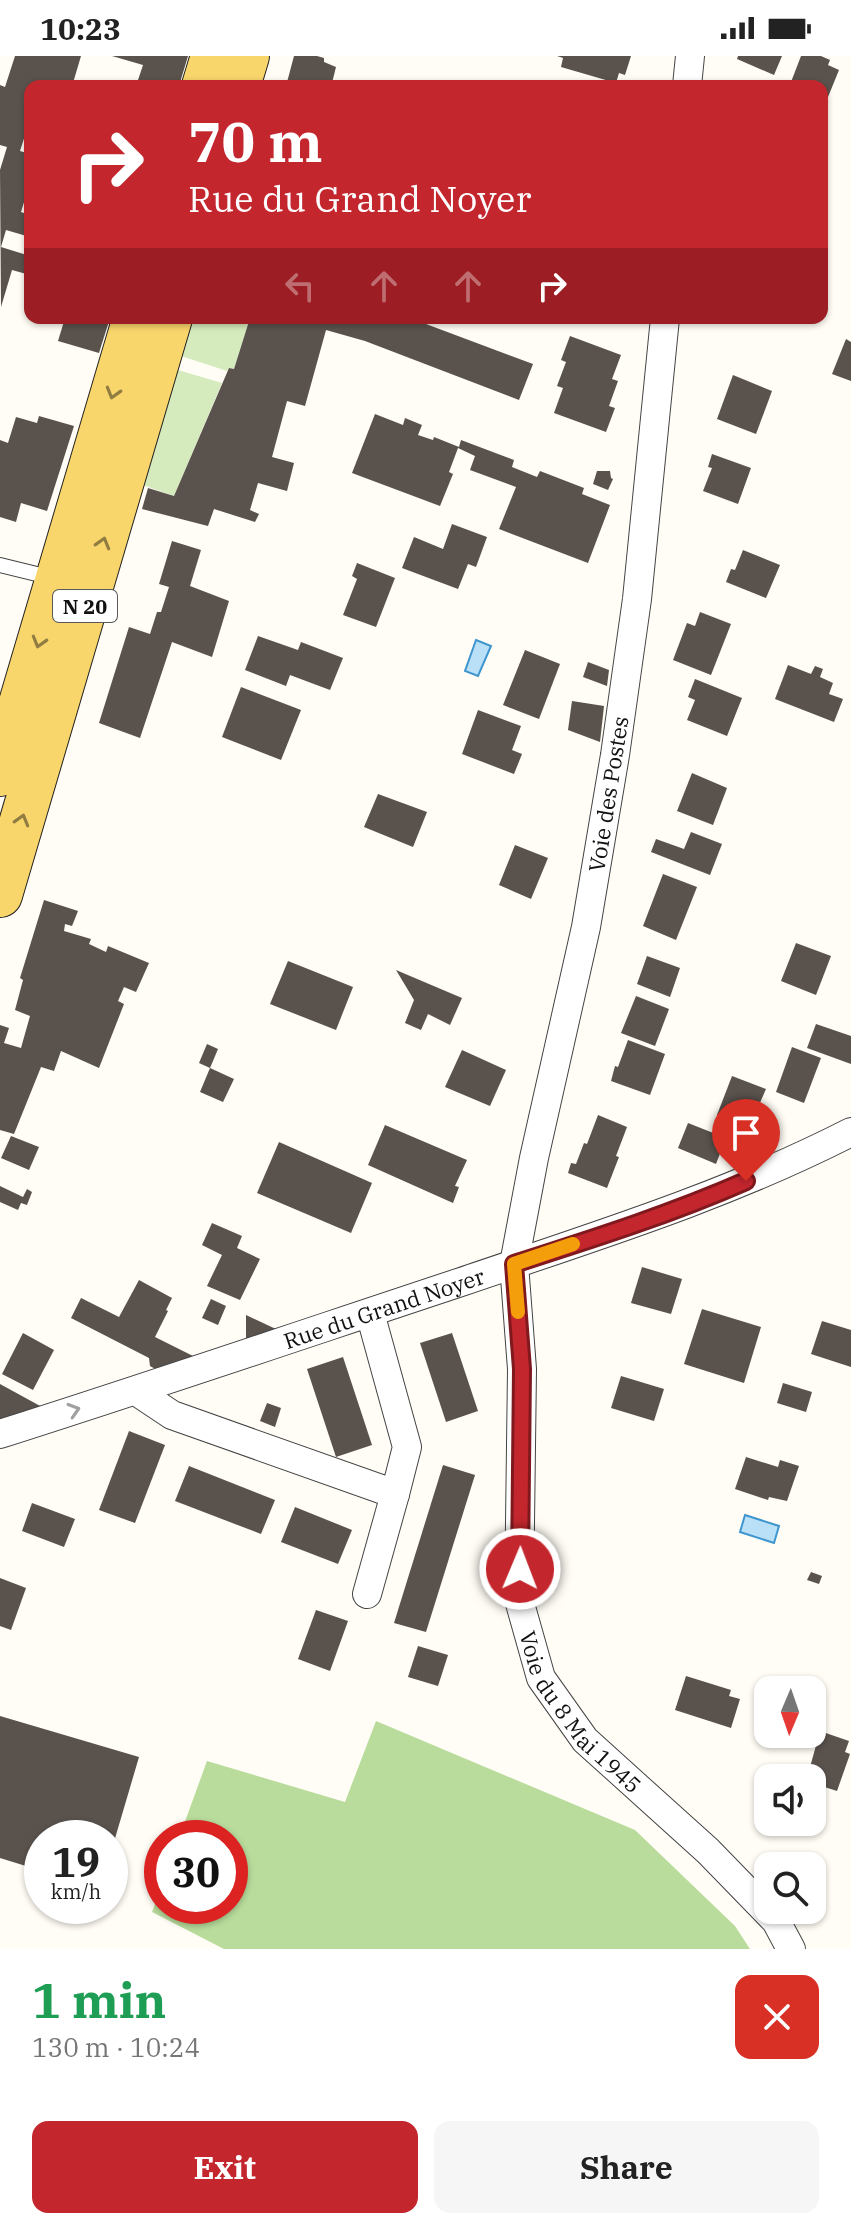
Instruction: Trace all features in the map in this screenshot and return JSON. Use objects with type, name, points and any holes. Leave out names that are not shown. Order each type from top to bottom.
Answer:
[{"type":"main road","points":[[206,80],[213,56]]},
{"type":"main road","points":[[240,80],[247,56]]},
{"type":"main road","name":"N 20","points":[[0,774],[133,324]]},
{"type":"main road","name":"N 20","points":[[0,895],[168,324]]},
{"type":"street","points":[[688,80],[690,56]]},
{"type":"street","name":"Voie des Postes","points":[[514,1264],[586,927],[615,755],[637,599],[664,324]]},
{"type":"street","name":"Rue du Grand Noyer","points":[[0,1434],[623,1228],[719,1193],[851,1132]]},
{"type":"street","name":"Voie du 8 Mai 1945","points":[[514,1264],[522,1369],[519,1600],[541,1678],[585,1740],[708,1851],[776,1921],[791,1949]]},
{"type":"street","points":[[367,1594],[407,1447],[370,1313]]},
{"type":"street","points":[[136,1391],[172,1415],[395,1494]]},
{"type":"lane","points":[[0,565],[57,580]]},
{"type":"green space","points":[[190,324],[248,324],[234,369],[227,371],[181,356]]},
{"type":"green space","points":[[178,370],[222,383],[174,496],[143,485]]},
{"type":"green space","points":[[376,1721],[635,1830],[735,1926],[750,1949],[224,1949],[175,1924],[248,1924],[248,1820],[186,1820],[207,1761],[345,1802]]},
{"type":"water","points":[[476,640],[491,646],[478,676],[465,671]]},
{"type":"water","points":[[745,1515],[779,1526],[774,1543],[740,1532]]},
{"type":"building","points":[[15,56],[81,56],[74,80],[24,80],[24,139],[20,151],[24,152],[24,202],[21,212],[24,213],[24,235],[6,230],[1,247],[24,254],[24,273],[12,270],[1,307],[0,170],[7,147],[0,145],[0,85],[5,87]]},
{"type":"building","points":[[112,56],[188,56],[181,80],[138,80],[143,65]]},
{"type":"building","points":[[294,56],[317,56],[336,67],[333,80],[288,80]]},
{"type":"building","points":[[557,56],[631,56],[625,75],[619,73],[617,80],[606,80],[561,67],[563,58]]},
{"type":"building","points":[[738,56],[782,56],[774,75],[737,59]]},
{"type":"building","points":[[801,56],[821,56],[830,60],[828,65],[839,70],[828,97],[828,80],[792,80]]},
{"type":"building","points":[[63,324],[108,324],[99,353],[58,341]]},
{"type":"building","points":[[248,324],[426,324],[533,364],[519,400],[365,341],[326,330],[305,406],[287,401],[272,457],[294,463],[287,491],[258,483],[250,510],[259,514],[255,522],[214,509],[208,526],[142,509],[148,488],[174,496],[229,368],[234,369]]},
{"type":"building","points":[[570,336],[621,355],[612,379],[618,381],[609,406],[615,408],[606,432],[554,413],[563,388],[557,386],[566,362],[561,360]]},
{"type":"building","points":[[846,339],[851,342],[851,381],[832,374]]},
{"type":"building","points":[[733,375],[772,391],[756,434],[717,419]]},
{"type":"building","points":[[375,414],[403,425],[405,418],[422,425],[418,435],[433,440],[434,437],[459,447],[461,440],[514,460],[512,467],[537,477],[540,471],[584,488],[582,494],[610,505],[588,563],[499,529],[516,487],[470,470],[475,456],[458,448],[449,472],[453,474],[440,506],[352,473]]},
{"type":"building","points":[[39,416],[74,426],[47,511],[21,503],[16,522],[0,517],[0,440],[8,443],[16,417],[37,423]]},
{"type":"building","points":[[712,454],[751,468],[738,504],[703,491],[712,468],[708,467]]},
{"type":"building","points":[[597,471],[610,471],[613,479],[608,490],[593,484]]},
{"type":"building","points":[[452,524],[487,537],[476,567],[468,564],[458,589],[402,568],[414,537],[443,549]]},
{"type":"building","points":[[172,541],[201,550],[190,586],[229,601],[212,657],[172,642],[140,738],[99,723],[129,627],[150,634],[157,612],[161,612],[169,587],[159,584]]},
{"type":"building","points":[[743,550],[780,565],[766,598],[726,582]]},
{"type":"building","points":[[357,563],[395,578],[376,627],[343,615],[357,579],[352,576]]},
{"type":"building","points":[[700,612],[731,624],[711,675],[673,660],[687,623],[695,626]]},
{"type":"building","points":[[258,636],[298,650],[301,642],[343,658],[330,690],[290,675],[286,686],[245,670]]},
{"type":"building","points":[[525,650],[560,664],[539,719],[503,705]]},
{"type":"building","points":[[588,662],[609,670],[607,686],[583,677]]},
{"type":"building","points":[[788,665],[811,674],[815,666],[823,669],[820,677],[833,683],[829,694],[843,699],[834,722],[775,699]]},
{"type":"building","points":[[695,679],[742,698],[727,736],[687,720],[695,700],[688,697]]},
{"type":"building","points":[[241,687],[301,710],[281,760],[222,737]]},
{"type":"building","points":[[572,701],[604,706],[600,742],[568,730]]},
{"type":"building","points":[[478,710],[521,726],[512,750],[522,754],[514,774],[462,754]]},
{"type":"building","points":[[692,773],[727,788],[713,825],[677,811]]},
{"type":"building","points":[[378,794],[427,812],[413,847],[364,827]]},
{"type":"building","points":[[691,832],[722,844],[710,875],[651,852],[656,839],[684,849]]},
{"type":"building","points":[[515,845],[548,858],[531,899],[499,885]]},
{"type":"building","points":[[663,874],[697,887],[676,940],[643,926]]},
{"type":"building","points":[[44,900],[78,911],[72,926],[65,924],[64,931],[91,939],[89,944],[106,952],[108,946],[149,963],[136,992],[124,987],[118,1001],[124,1004],[99,1068],[61,1051],[54,1071],[41,1067],[14,1134],[0,1130],[0,1025],[9,1028],[4,1043],[21,1048],[30,1016],[15,1010],[23,980],[20,978]]},
{"type":"building","points":[[796,943],[831,956],[816,995],[781,981]]},
{"type":"building","points":[[647,956],[680,968],[670,997],[637,984]]},
{"type":"building","points":[[288,961],[353,987],[336,1030],[270,1004]]},
{"type":"building","points":[[396,970],[462,998],[450,1025],[428,1014],[421,1030],[405,1023],[414,1000]]},
{"type":"building","points":[[636,996],[669,1009],[655,1046],[621,1033]]},
{"type":"building","points":[[816,1024],[851,1036],[851,1064],[807,1048]]},
{"type":"building","points":[[628,1040],[665,1054],[650,1095],[611,1081]]},
{"type":"building","points":[[207,1044],[218,1049],[210,1068],[199,1063]]},
{"type":"building","points":[[792,1047],[821,1058],[804,1103],[776,1092]]},
{"type":"building","points":[[462,1050],[506,1070],[490,1106],[445,1087]]},
{"type":"building","points":[[210,1068],[234,1079],[223,1102],[200,1092]]},
{"type":"building","points":[[732,1076],[766,1089],[749,1128],[717,1115]]},
{"type":"building","points":[[598,1115],[627,1127],[607,1188],[568,1173],[571,1163],[576,1164],[584,1143],[587,1144]]},
{"type":"building","points":[[688,1123],[726,1138],[716,1164],[678,1148]]},
{"type":"building","points":[[385,1125],[467,1160],[455,1186],[459,1187],[453,1203],[368,1165]]},
{"type":"building","points":[[11,1136],[39,1147],[29,1170],[1,1158]]},
{"type":"building","points":[[279,1142],[372,1183],[351,1233],[257,1193]]},
{"type":"building","points":[[0,1186],[23,1197],[27,1189],[32,1192],[27,1205],[21,1203],[18,1210],[0,1202]]},
{"type":"building","points":[[212,1223],[242,1236],[237,1248],[260,1259],[240,1300],[207,1286],[222,1255],[202,1245]]},
{"type":"building","points":[[642,1267],[682,1279],[671,1314],[631,1303]]},
{"type":"building","points":[[139,1280],[172,1298],[155,1337],[195,1357],[157,1370],[150,1366],[149,1358],[71,1318],[81,1298],[119,1317]]},
{"type":"building","points":[[211,1299],[226,1306],[218,1325],[202,1318]]},
{"type":"building","points":[[702,1309],[761,1327],[744,1383],[684,1364]]},
{"type":"building","points":[[246,1315],[278,1330],[246,1340]]},
{"type":"building","points":[[822,1321],[851,1330],[851,1367],[811,1354]]},
{"type":"building","points":[[23,1333],[54,1350],[33,1390],[2,1374]]},
{"type":"building","points":[[452,1333],[478,1411],[446,1422],[420,1343]]},
{"type":"building","points":[[343,1357],[372,1445],[336,1457],[307,1369]]},
{"type":"building","points":[[621,1376],[664,1389],[654,1421],[611,1408]]},
{"type":"building","points":[[783,1383],[812,1392],[806,1412],[777,1403]]},
{"type":"building","points":[[0,1384],[42,1407],[0,1421]]},
{"type":"building","points":[[267,1403],[281,1408],[275,1427],[260,1421]]},
{"type":"building","points":[[129,1431],[165,1445],[135,1523],[99,1510]]},
{"type":"building","points":[[746,1457],[778,1467],[780,1460],[799,1466],[787,1501],[769,1497],[768,1500],[735,1489]]},
{"type":"building","points":[[443,1465],[475,1475],[426,1632],[394,1623]]},
{"type":"building","points":[[189,1466],[275,1500],[261,1534],[175,1501]]},
{"type":"building","points":[[32,1503],[75,1519],[64,1547],[22,1531]]},
{"type":"building","points":[[295,1507],[352,1530],[338,1564],[281,1542]]},
{"type":"building","points":[[811,1572],[822,1576],[819,1584],[807,1580]]},
{"type":"building","points":[[0,1578],[26,1588],[11,1630],[0,1626]]},
{"type":"building","points":[[316,1610],[348,1621],[330,1671],[298,1659]]},
{"type":"building","points":[[418,1646],[448,1655],[438,1686],[408,1677]]},
{"type":"building","points":[[686,1676],[731,1690],[729,1696],[740,1699],[731,1728],[675,1710]]},
{"type":"building","points":[[0,1716],[139,1757],[120,1820],[24,1820],[24,1865],[0,1858]]},
{"type":"building","points":[[826,1733],[849,1741],[845,1752],[850,1754],[837,1791],[826,1787],[826,1764],[811,1764],[815,1748],[826,1748]]},
{"type":"slow traffic","points":[[518,1312],[514,1264],[573,1244]]},
{"type":"route","points":[[520,1569],[522,1369],[514,1264],[623,1228],[746,1181]]}]
